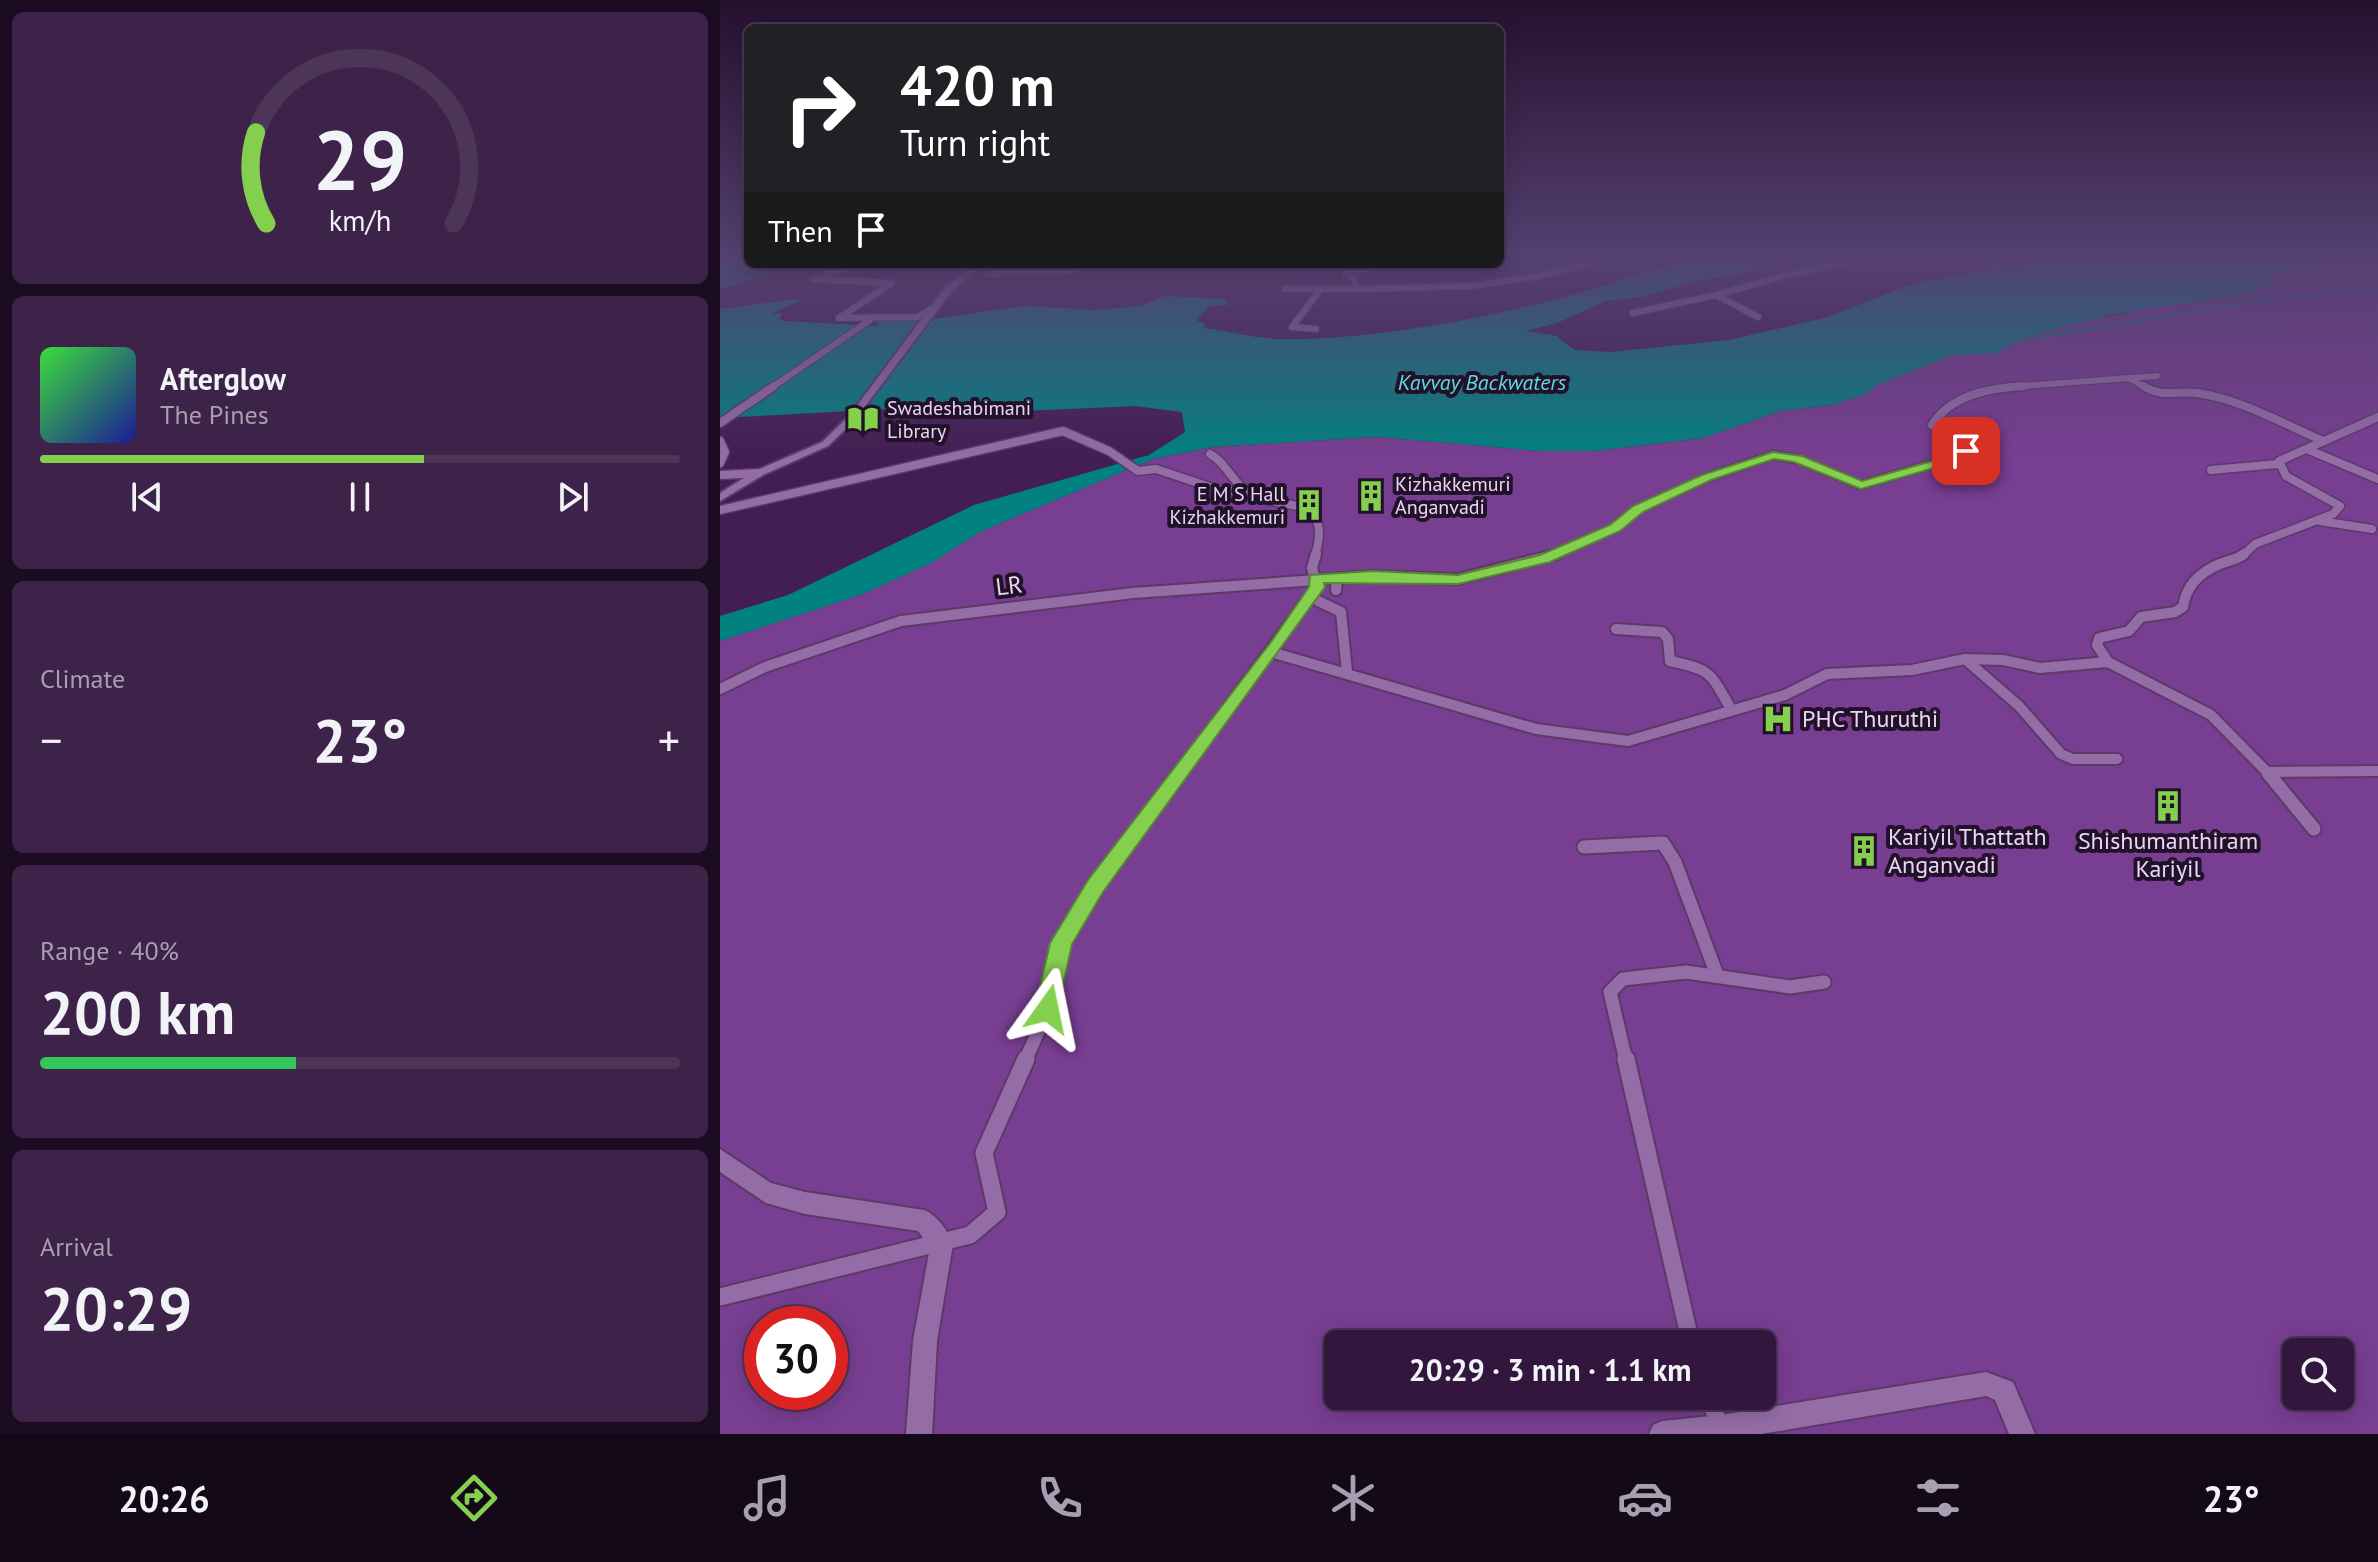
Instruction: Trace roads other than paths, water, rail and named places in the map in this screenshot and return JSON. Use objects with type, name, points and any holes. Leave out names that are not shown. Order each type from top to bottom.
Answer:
[{"type":"main road","points":[[720,498],[759,473],[825,444],[852,418],[924,325]]},
{"type":"main road","points":[[720,1159],[766,1192],[805,1203],[924,1221],[942,1244],[925,1341],[919,1434]]},
{"type":"main road","points":[[1662,1434],[1721,1428],[1986,1384],[2004,1391],[2022,1434]]},
{"type":"street","points":[[724,421],[863,325]]},
{"type":"street","points":[[1294,325],[1292,327],[1316,329]]},
{"type":"street","points":[[2129,378],[2157,376]]},
{"type":"street","points":[[2129,378],[2159,395],[2196,393],[2237,404],[2321,440]]},
{"type":"street","name":"LR","points":[[720,689],[777,663],[901,621],[1009,606],[1315,579],[1458,579],[1545,559],[1615,528],[1638,509],[1706,478],[1773,455],[1797,459],[1861,485],[1958,457],[1966,451],[1932,425],[1939,414],[1981,389],[2129,378]]},
{"type":"street","points":[[2309,450],[2309,445],[2378,417]]},
{"type":"street","points":[[720,510],[842,485],[1063,431],[1109,451],[1138,471],[1156,469],[1216,489],[1306,507],[1318,522],[1320,540],[1312,568],[1317,587],[1096,886],[1061,943],[1048,1009],[984,1153],[997,1212],[970,1235],[942,1244],[720,1297]]},
{"type":"street","points":[[720,441],[725,452],[720,463]]},
{"type":"street","points":[[2278,464],[2282,457],[2309,450],[2378,479]]},
{"type":"street","points":[[1210,454],[1220,459],[1248,493]]},
{"type":"street","points":[[2211,470],[2278,464]]},
{"type":"street","points":[[2278,464],[2286,476],[2340,506],[2320,521],[2255,544],[2240,558],[2216,565],[2186,589],[2183,607],[2175,612],[2141,617],[2129,631],[2099,638],[2097,645],[2108,662],[2211,715],[2267,772],[2314,829]]},
{"type":"street","points":[[720,475],[759,473]]},
{"type":"street","points":[[2320,521],[2372,529]]},
{"type":"street","points":[[1336,590],[1337,578]]},
{"type":"street","points":[[1310,597],[1341,612],[1347,672]]},
{"type":"street","points":[[1616,629],[1662,632],[1668,639],[1670,661],[1700,667],[1710,673],[1731,709]]},
{"type":"street","points":[[1271,652],[1347,672],[1457,708],[1574,737],[1628,741],[1671,731],[1731,709],[1785,695],[1827,674],[1912,670],[1965,659],[2003,660],[2040,668],[2108,662]]},
{"type":"street","points":[[1965,659],[2019,706],[2061,754],[2073,759],[2117,759]]},
{"type":"street","points":[[2267,772],[2378,771]]},
{"type":"street","points":[[1584,847],[1663,843],[1675,862],[1717,975]]},
{"type":"street","points":[[1688,1330],[1610,992],[1623,979],[1686,972],[1790,987],[1824,982]]},
{"type":"street","points":[[1714,1410],[1721,1428]]},
{"type":"water","name":"Kavvay Backwaters","points":[[720,325],[1205,325],[1204,328],[1282,339],[1350,336],[1423,327],[1550,325],[1526,331],[1557,336],[1574,350],[1611,352],[1729,340],[1795,325],[2073,325],[2017,340],[1997,353],[1953,355],[1833,405],[1781,411],[1703,438],[1594,451],[1540,451],[1376,437],[1212,447],[1153,459],[982,531],[931,563],[863,594],[720,641],[720,616],[788,595],[974,505],[1149,455],[1185,432],[1182,412],[1134,406],[1024,411],[925,407],[720,418]]},
{"type":"waterway","points":[[2011,342],[2113,325]]},
{"type":"place","name":"Swadeshabimani Library","points":[[863,419]]},
{"type":"place","name":"Kizhakkemuri Anganvadi","points":[[1371,496]]},
{"type":"place","name":"E M S Hall Kizhakkemuri","points":[[1309,505]]},
{"type":"place","name":"PHC Thuruthi","points":[[1778,719]]},
{"type":"place","name":"Shishumanthiram Kariyil","points":[[2168,806]]},
{"type":"place","name":"Kariyil Thattath Anganvadi","points":[[1864,851]]}]
